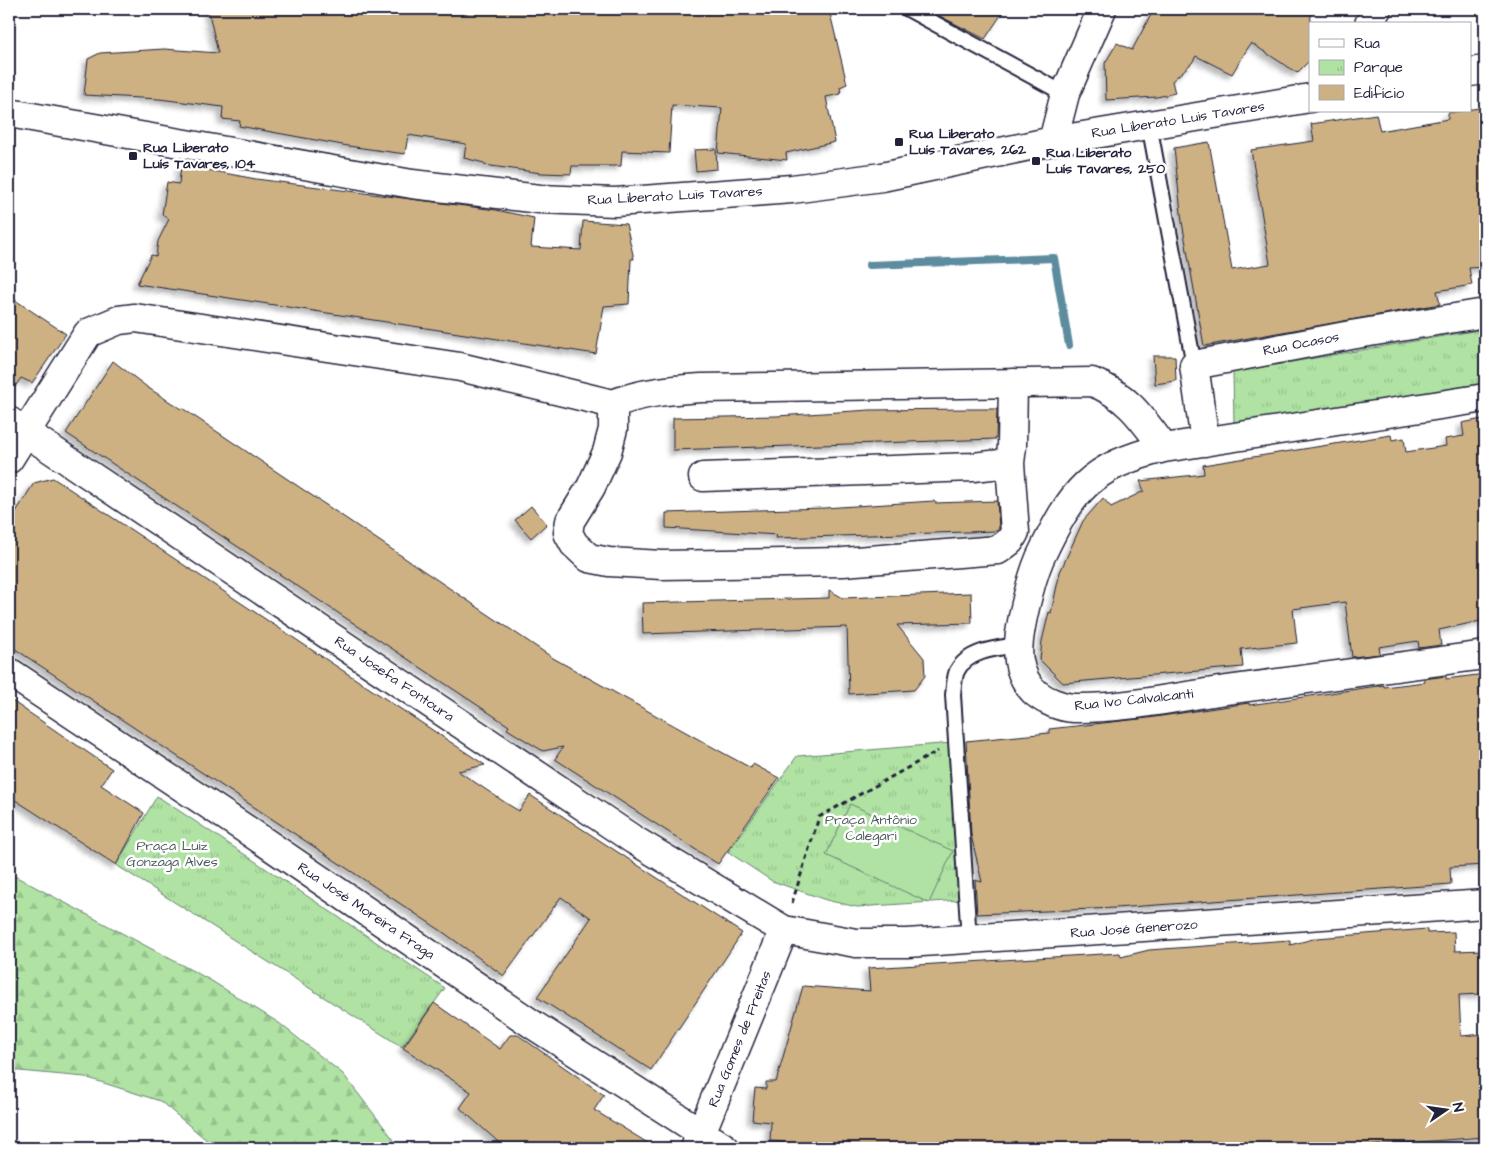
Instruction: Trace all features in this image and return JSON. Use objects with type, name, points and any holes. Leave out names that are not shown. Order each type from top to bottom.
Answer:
[{"type":"street","points":[[1053,141],[1066,94],[1102,9]]},
{"type":"street","points":[[1370,22],[1378,9]]},
{"type":"street","points":[[1472,72],[1485,70]]},
{"type":"street","name":"Rua Liberato Luis Tavares","points":[[9,113],[412,184],[540,199],[614,202],[773,191],[873,179],[954,164],[1053,141],[1309,98]]},
{"type":"street","name":"Rua Ocasos","points":[[1194,365],[1352,335],[1485,313]]},
{"type":"street","points":[[9,459],[18,427],[88,333],[119,320],[135,318],[460,367],[613,404],[628,398],[663,391],[702,388],[1092,382],[1106,387],[1123,397],[1142,417],[1164,448]]},
{"type":"street","points":[[1194,365],[1205,442]]},
{"type":"street","points":[[613,404],[613,429],[607,452],[591,487],[570,521],[568,533],[574,544],[589,558],[609,562],[662,565],[844,562],[998,550],[1010,541],[1016,532],[1010,463],[1013,383]]},
{"type":"street","name":"Rua Ivo Calvalcanti","points":[[1485,398],[1164,448],[1134,456],[1106,469],[1082,486],[1068,505],[1039,560],[1018,645],[1019,660],[1024,679],[1036,693],[1051,703],[1071,708],[1145,701],[1485,655]]},
{"type":"street","name":"Rua Josefa Fontoura","points":[[18,427],[634,840],[784,930]]},
{"type":"street","points":[[703,477],[973,467],[1010,463]]},
{"type":"street","name":"Rua José Moreira Fraga","points":[[9,672],[247,830],[535,1026],[698,1140],[725,1148]]},
{"type":"street","name":"Rua José Generozo","points":[[784,930],[856,943],[968,940],[1485,904]]},
{"type":"street","name":"Rua Gomes de Freitas","points":[[698,1140],[784,930]]},
{"type":"lane","points":[[908,9],[1066,94]]},
{"type":"lane","points":[[1149,124],[1194,365]]},
{"type":"lane","points":[[968,940],[953,695],[957,671],[971,657],[989,650],[1018,645]]},
{"type":"path","points":[[784,930],[819,817],[944,747]]},
{"type":"green space","points":[[1485,329],[1485,383],[1234,424],[1233,372]]},
{"type":"green space","name":"Praça Antônio Calegari","points":[[952,743],[962,900],[857,907],[826,900],[772,881],[728,852],[797,756]]},
{"type":"green space","name":"Praça Luiz Gonzaga Alves","points":[[157,796],[445,988],[402,1047],[116,865]]},
{"type":"green space","points":[[850,804],[953,851],[929,903],[826,855]]},
{"type":"green space","points":[[9,873],[210,980],[279,1023],[343,1074],[394,1140],[396,1148],[216,1148],[160,1101],[85,1077],[9,1070]]},
{"type":"building","points":[[208,9],[829,9],[847,84],[840,87],[841,94],[826,97],[835,142],[786,153],[787,160],[718,153],[722,108],[672,105],[669,153],[622,151],[621,166],[572,166],[571,174],[541,173],[484,165],[484,163],[464,158],[466,144],[408,135],[405,154],[348,146],[239,126],[240,121],[222,119],[223,107],[159,99],[84,95],[88,59],[100,53],[164,49],[218,53]]},
{"type":"building","points":[[926,9],[1005,9],[985,39]]},
{"type":"building","points":[[1154,9],[1311,9],[1309,61],[1297,73],[1251,43],[1232,74],[1196,56],[1192,63],[1172,81],[1175,93],[1157,97],[1106,100],[1105,63],[1117,43],[1132,50]]},
{"type":"building","points":[[1485,107],[1485,267],[1469,268],[1472,285],[1437,291],[1440,304],[1204,346],[1182,222],[1174,148],[1209,142],[1232,270],[1270,264],[1251,150],[1314,141],[1311,124],[1376,114],[1380,131],[1448,119],[1448,113],[1472,112],[1472,109]]},
{"type":"building","points":[[716,149],[717,169],[696,171],[694,150]]},
{"type":"building","points":[[181,165],[256,179],[496,210],[534,218],[531,247],[581,250],[583,221],[626,224],[634,259],[631,259],[629,304],[604,306],[596,354],[137,284],[151,255],[156,256],[158,241],[169,219],[162,215],[167,182],[179,184]]},
{"type":"building","points":[[9,296],[66,334],[32,383],[21,378],[9,395]]},
{"type":"building","points":[[1153,356],[1175,356],[1176,381],[1155,384]]},
{"type":"building","points":[[113,361],[147,387],[182,408],[553,658],[751,768],[753,764],[779,778],[718,864],[555,759],[563,747],[543,751],[507,729],[509,726],[66,433]]},
{"type":"building","points":[[997,409],[996,439],[673,450],[673,418],[777,416],[870,410]]},
{"type":"building","points":[[1482,419],[1485,432],[1485,620],[1439,630],[1441,645],[1419,648],[1418,641],[1379,647],[1380,654],[1352,657],[1345,602],[1293,609],[1297,643],[1241,649],[1243,667],[1063,683],[1040,660],[1042,641],[1049,612],[1051,613],[1060,572],[1083,521],[1103,498],[1111,507],[1144,491],[1140,481],[1204,474],[1203,465],[1391,435],[1392,440],[1404,438],[1406,452],[1446,446],[1445,439],[1464,436],[1462,423]]},
{"type":"building","points":[[53,478],[485,765],[458,771],[509,805],[519,811],[530,795],[742,933],[651,1070],[537,997],[591,918],[561,897],[504,976],[440,930],[9,645],[9,523],[34,483]]},
{"type":"building","points":[[934,501],[935,503],[997,501],[999,528],[997,531],[776,538],[777,535],[666,528],[666,513],[824,508]]},
{"type":"building","points":[[531,506],[547,524],[531,538],[515,520]]},
{"type":"building","points":[[829,590],[843,598],[971,593],[972,623],[897,625],[924,658],[925,676],[914,690],[849,694],[847,627],[643,634],[642,603],[829,598]]},
{"type":"building","points":[[1485,674],[1485,865],[1450,867],[1451,884],[1115,908],[977,914],[975,880],[982,882],[971,835],[966,741],[1049,733],[1049,729],[1148,718],[1249,703],[1249,705],[1384,685],[1384,687],[1425,682],[1424,679],[1446,676],[1446,679]]},
{"type":"building","points":[[9,699],[112,769],[101,785],[144,813],[116,865],[9,796]]},
{"type":"building","points":[[1427,929],[1427,933],[1454,932],[1455,951],[1485,950],[1485,977],[1481,978],[1482,994],[1459,995],[1461,1036],[1485,1034],[1485,1137],[1340,1148],[783,1148],[784,1142],[770,1141],[771,1122],[752,1120],[755,1088],[766,1089],[766,1082],[776,1082],[803,986],[870,991],[868,968],[1120,953],[1121,957],[1149,950],[1290,940],[1290,945],[1317,938]]},
{"type":"building","points":[[434,1003],[500,1049],[510,1035],[518,1035],[604,1095],[594,1110],[656,1148],[505,1148],[460,1108],[471,1092],[403,1048]]},
{"type":"waterway","points":[[869,265],[1054,258],[1069,345]]},
{"type":"place","name":"Rua Liberato Luís Tavares, 262","points":[[899,142]]},
{"type":"place","name":"Rua Liberato Luís Tavares, 104","points":[[133,156]]},
{"type":"place","name":"Rua Liberato Luís Tavares, 250","points":[[1036,161]]}]
